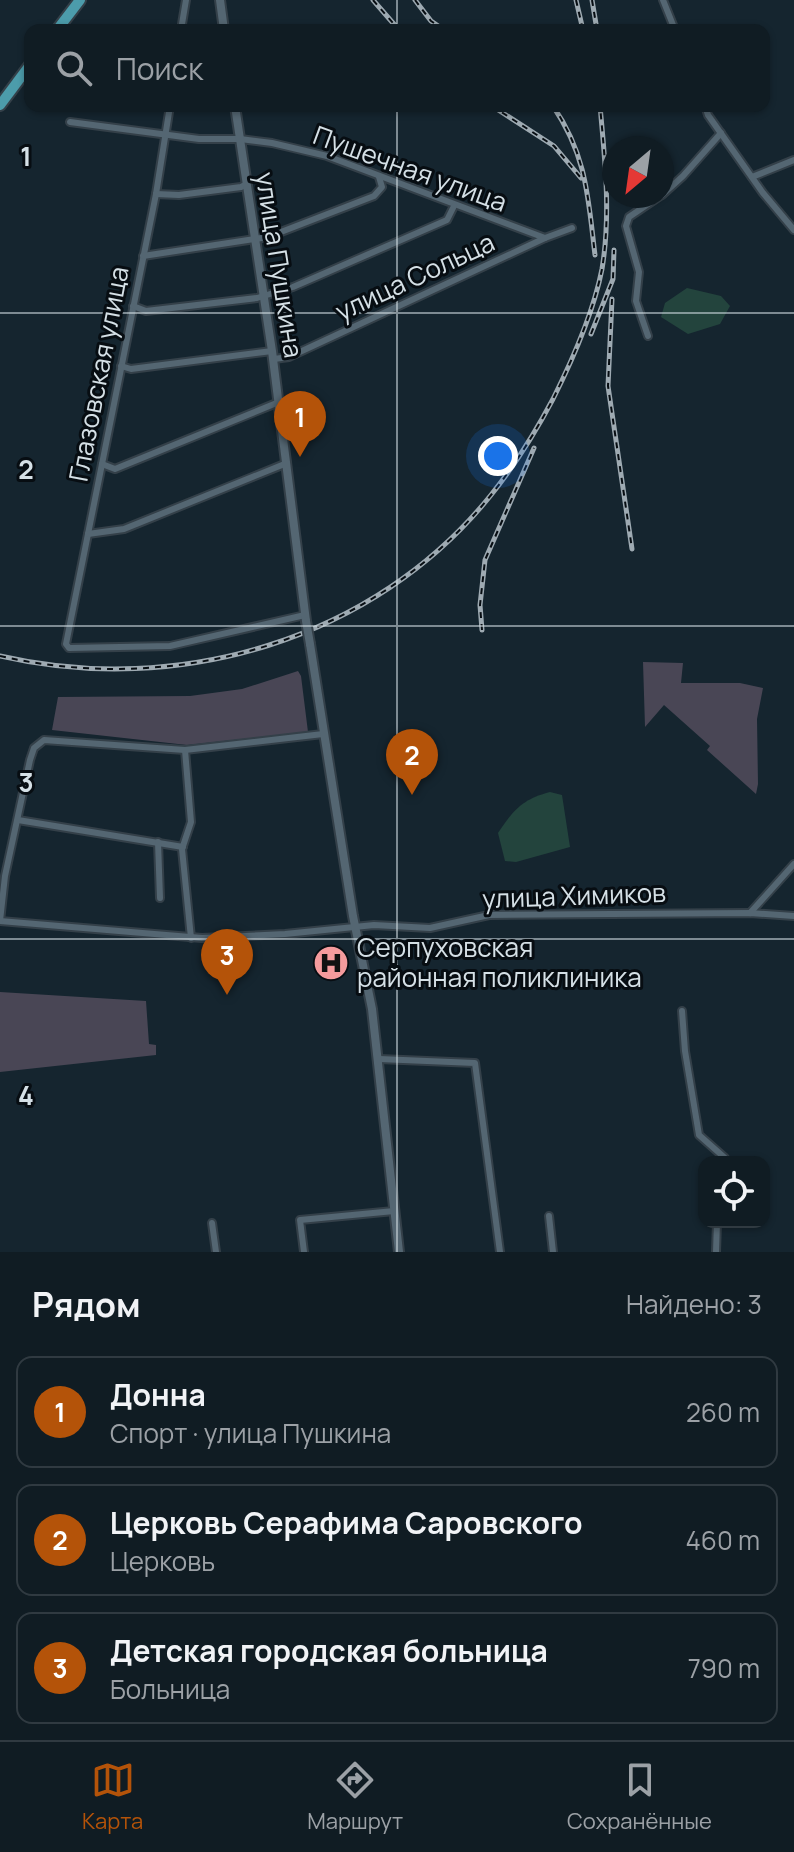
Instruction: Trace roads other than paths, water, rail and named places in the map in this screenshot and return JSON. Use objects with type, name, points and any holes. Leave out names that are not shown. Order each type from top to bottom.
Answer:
[{"type":"main road","points":[[62,24],[80,0]]},
{"type":"main road","points":[[0,105],[24,73]]},
{"type":"street","points":[[182,24],[186,0]]},
{"type":"street","points":[[220,0],[223,24]]},
{"type":"street","points":[[663,0],[673,24]]},
{"type":"street","name":"Глазовская улица","points":[[169,112],[156,194],[66,644],[69,648],[153,649],[306,618]]},
{"type":"street","name":"улица Пушкина","points":[[236,112],[273,355],[323,734]]},
{"type":"street","points":[[709,112],[752,177],[794,230]]},
{"type":"street","name":"Пушечная улица","points":[[70,122],[199,139],[272,143],[327,156],[545,238]]},
{"type":"street","points":[[674,184],[721,133]]},
{"type":"street","points":[[752,177],[794,160]]},
{"type":"street","points":[[143,256],[280,234],[374,196],[382,187],[379,177]]},
{"type":"street","points":[[156,194],[179,195],[247,184]]},
{"type":"street","points":[[133,306],[146,311],[257,298],[293,287],[447,220],[454,206]]},
{"type":"street","points":[[643,208],[629,217],[626,226],[639,272],[636,301],[648,336]]},
{"type":"street","name":"улица Сольца","points":[[121,366],[131,369],[273,355],[289,357],[572,228]]},
{"type":"street","points":[[102,464],[115,469],[279,402]]},
{"type":"street","points":[[88,534],[124,529],[287,463]]},
{"type":"street","points":[[0,921],[5,876],[30,760],[34,748],[44,740],[185,750],[323,734],[372,1009],[399,1252]]},
{"type":"street","points":[[185,750],[191,822],[183,847],[191,938]]},
{"type":"street","points":[[18,820],[183,847]]},
{"type":"street","points":[[158,842],[160,898]]},
{"type":"street","points":[[750,913],[794,864]]},
{"type":"street","name":"улица Химиков","points":[[0,921],[191,938],[285,934],[356,926],[430,928],[489,915],[750,913],[794,916]]},
{"type":"street","points":[[682,1011],[685,1051],[699,1135],[723,1156]]},
{"type":"street","points":[[379,1059],[475,1063],[500,1252]]},
{"type":"street","points":[[304,1252],[300,1220],[394,1211]]},
{"type":"street","points":[[549,1216],[553,1252]]},
{"type":"street","points":[[212,1223],[216,1252]]},
{"type":"street","points":[[716,1252],[717,1228]]},
{"type":"railway","points":[[373,0],[394,24]]},
{"type":"railway","points":[[415,0],[435,24]]},
{"type":"railway","points":[[576,0],[582,24]]},
{"type":"railway","points":[[592,0],[596,24]]},
{"type":"railway","points":[[501,112],[554,146],[581,178]]},
{"type":"railway","points":[[557,112],[573,142],[584,178],[595,255]]},
{"type":"railway","points":[[0,656],[67,667],[136,669],[203,661],[269,645],[332,620],[390,587],[444,545],[491,495],[524,448],[553,399],[588,318],[605,249],[606,188],[600,112]]},
{"type":"railway","points":[[591,334],[613,279],[614,250]]},
{"type":"railway","points":[[612,299],[608,386],[632,549]]},
{"type":"railway","points":[[482,630],[480,605],[485,560],[534,448]]},
{"type":"place","name":"Донна","points":[[300,457]]},
{"type":"place","name":"Церковь Серафима Саровского","points":[[412,795]]},
{"type":"place","name":"Серпуховская районная поликлиника","points":[[331,963]]},
{"type":"place","name":"Детская городская больница","points":[[227,995]]}]
